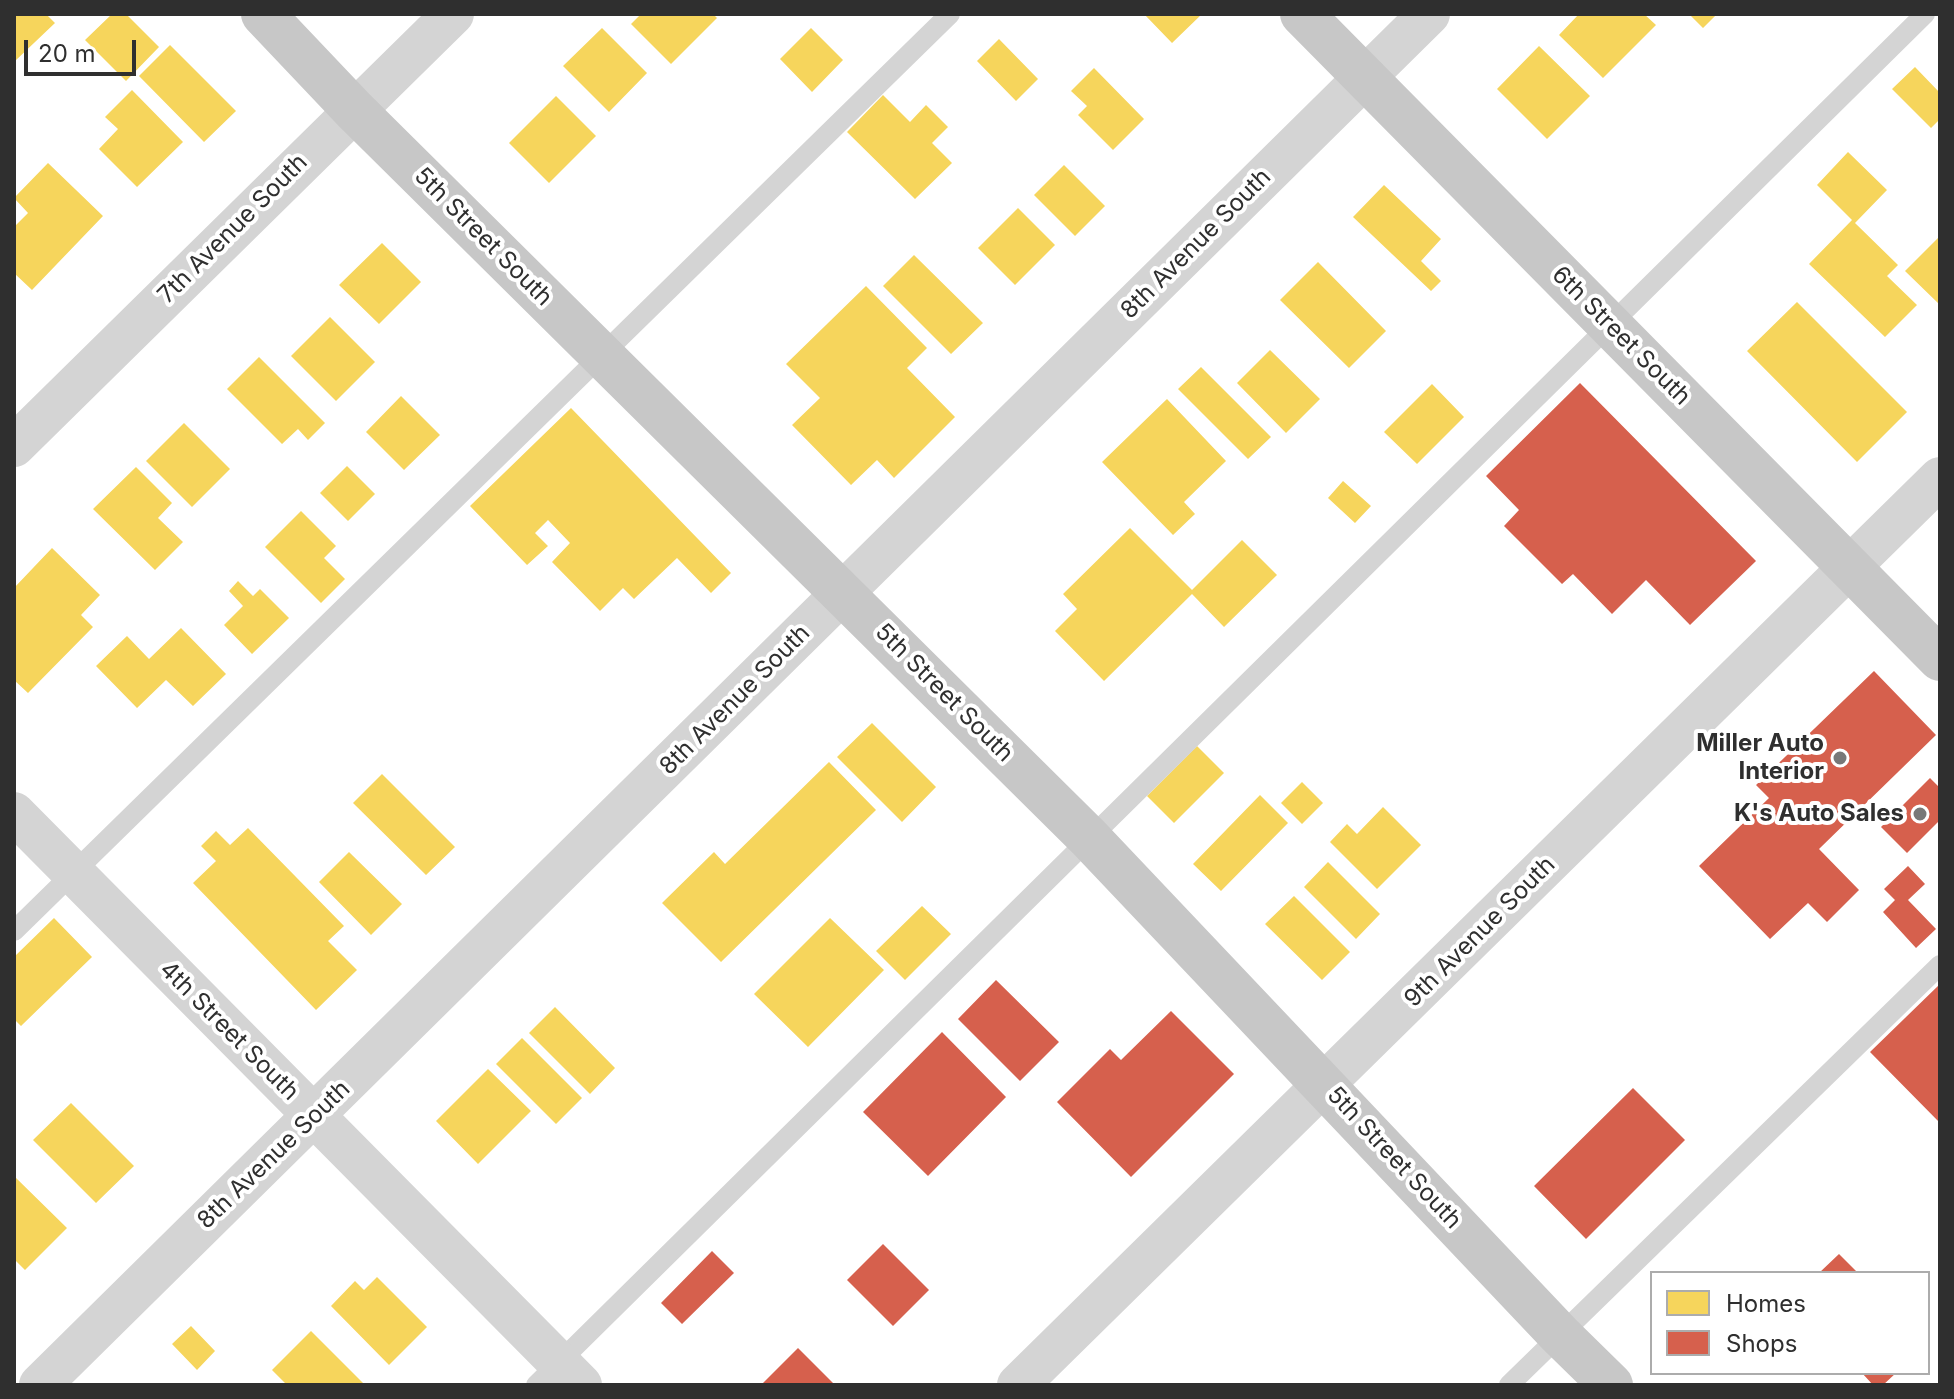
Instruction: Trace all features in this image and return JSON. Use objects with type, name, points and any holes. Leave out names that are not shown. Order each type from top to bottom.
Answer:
[{"type":"main road","name":"5th Street South","points":[[263,14],[354,110],[1089,838],[1611,1385]]},
{"type":"main road","name":"6th Street South","points":[[1302,14],[1940,659]]},
{"type":"street","name":"7th Avenue South","points":[[14,446],[453,14]]},
{"type":"street","name":"8th Avenue South","points":[[40,1385],[1429,14]]},
{"type":"street","name":"9th Avenue South","points":[[1018,1385],[1940,478]]},
{"type":"street","name":"4th Street South","points":[[14,813],[314,1117],[559,1378]]},
{"type":"lane","points":[[14,931],[950,14]]},
{"type":"lane","points":[[559,1378],[1089,838],[1925,14]]},
{"type":"lane","points":[[1509,1385],[1940,965]]},
{"type":"building: Homes","points":[[14,14],[46,14],[55,23],[14,62]]},
{"type":"building: Homes","points":[[112,14],[126,14],[159,47],[126,81],[85,40]]},
{"type":"building: Homes","points":[[641,14],[713,14],[717,18],[671,64],[631,24]]},
{"type":"building: Homes","points":[[1144,14],[1202,14],[1172,43]]},
{"type":"building: Homes","points":[[1579,14],[1644,14],[1656,25],[1603,78],[1559,35]]},
{"type":"building: Homes","points":[[1689,14],[1717,14],[1703,28]]},
{"type":"building: Homes","points":[[602,28],[647,73],[609,112],[563,66]]},
{"type":"building: Homes","points":[[811,28],[843,60],[812,92],[780,59]]},
{"type":"building: Homes","points":[[999,39],[1038,79],[1016,101],[977,61]]},
{"type":"building: Homes","points":[[170,45],[236,111],[204,142],[139,76]]},
{"type":"building: Homes","points":[[1539,46],[1590,96],[1547,139],[1497,89]]},
{"type":"building: Homes","points":[[1915,67],[1940,93],[1940,119],[1931,128],[1892,89]]},
{"type":"building: Homes","points":[[1094,68],[1144,119],[1113,150],[1078,115],[1087,106],[1071,91]]},
{"type":"building: Homes","points":[[132,90],[183,142],[137,187],[99,149],[118,129],[105,117]]},
{"type":"building: Homes","points":[[883,95],[910,122],[926,105],[948,127],[932,143],[952,163],[915,199],[847,132]]},
{"type":"building: Homes","points":[[556,96],[596,136],[549,183],[509,143]]},
{"type":"building: Homes","points":[[1848,152],[1887,190],[1855,223],[1898,265],[1887,276],[1917,305],[1885,337],[1809,264],[1852,220],[1817,185]]},
{"type":"building: Homes","points":[[48,163],[103,216],[32,290],[14,273],[14,227],[28,213],[14,198]]},
{"type":"building: Homes","points":[[1064,165],[1105,206],[1075,236],[1034,195]]},
{"type":"building: Homes","points":[[1384,185],[1441,239],[1421,261],[1441,281],[1431,291],[1353,217]]},
{"type":"building: Homes","points":[[1018,208],[1055,245],[1015,285],[978,248]]},
{"type":"building: Homes","points":[[1940,236],[1940,305],[1905,271]]},
{"type":"building: Homes","points":[[382,243],[421,282],[379,324],[339,285]]},
{"type":"building: Homes","points":[[914,255],[983,323],[951,354],[883,286]]},
{"type":"building: Homes","points":[[1318,262],[1386,331],[1349,368],[1280,300]]},
{"type":"building: Homes","points":[[866,286],[927,348],[907,368],[955,417],[894,478],[877,460],[851,485],[792,425],[820,398],[786,364]]},
{"type":"building: Homes","points":[[1797,302],[1907,412],[1857,462],[1747,351]]},
{"type":"building: Homes","points":[[330,317],[375,362],[336,401],[291,356]]},
{"type":"building: Homes","points":[[1270,350],[1320,399],[1286,433],[1237,383]]},
{"type":"building: Homes","points":[[259,357],[325,423],[308,440],[298,429],[282,444],[227,389]]},
{"type":"building: Homes","points":[[1201,367],[1271,437],[1248,459],[1178,389]]},
{"type":"building: Homes","points":[[1432,384],[1464,417],[1417,464],[1384,432]]},
{"type":"building: Homes","points":[[401,396],[440,435],[404,470],[366,432]]},
{"type":"building: Homes","points":[[1167,399],[1226,461],[1184,502],[1195,514],[1173,535],[1102,462]]},
{"type":"building: Homes","points":[[571,408],[731,573],[711,593],[677,558],[634,599],[623,588],[600,611],[552,562],[570,543],[548,520],[535,533],[548,546],[527,565],[470,506]]},
{"type":"building: Homes","points":[[184,423],[230,469],[192,507],[146,461]]},
{"type":"building: Homes","points":[[347,466],[375,494],[348,521],[320,493]]},
{"type":"building: Homes","points":[[136,467],[172,503],[158,518],[183,542],[155,570],[93,509]]},
{"type":"building: Homes","points":[[1343,481],[1371,506],[1355,523],[1328,498]]},
{"type":"building: Homes","points":[[301,511],[336,546],[324,558],[345,579],[321,603],[265,547]]},
{"type":"building: Homes","points":[[1130,528],[1192,590],[1242,540],[1277,575],[1224,627],[1192,594],[1104,681],[1055,631],[1077,609],[1063,594]]},
{"type":"building: Homes","points":[[52,548],[100,595],[81,615],[93,627],[28,693],[14,680],[14,588]]},
{"type":"building: Homes","points":[[238,581],[253,596],[260,589],[289,618],[252,654],[224,625],[243,606],[229,591]]},
{"type":"building: Homes","points":[[181,628],[226,674],[193,706],[166,680],[137,708],[96,666],[127,636],[149,659]]},
{"type":"building: Homes","points":[[872,723],[936,787],[902,822],[837,757]]},
{"type":"building: Homes","points":[[1197,746],[1224,773],[1174,823],[1147,796]]},
{"type":"building: Homes","points":[[829,762],[876,810],[721,962],[662,903],[714,852],[725,864]]},
{"type":"building: Homes","points":[[382,774],[455,847],[426,875],[353,803]]},
{"type":"building: Homes","points":[[1302,782],[1323,803],[1302,824],[1281,803]]},
{"type":"building: Homes","points":[[1260,795],[1288,823],[1221,891],[1193,864]]},
{"type":"building: Homes","points":[[1383,807],[1421,845],[1377,889],[1330,842],[1347,824],[1357,834]]},
{"type":"building: Homes","points":[[248,828],[344,926],[328,941],[357,970],[316,1010],[193,883],[216,861],[201,846],[216,831],[230,845]]},
{"type":"building: Homes","points":[[349,852],[402,904],[371,935],[319,882]]},
{"type":"building: Homes","points":[[1328,862],[1380,914],[1356,939],[1304,887]]},
{"type":"building: Homes","points":[[1294,896],[1350,952],[1322,980],[1265,924]]},
{"type":"building: Homes","points":[[922,906],[951,934],[905,980],[876,951]]},
{"type":"building: Homes","points":[[54,918],[92,957],[21,1026],[14,1019],[14,957]]},
{"type":"building: Homes","points":[[830,918],[884,970],[808,1047],[754,994]]},
{"type":"building: Homes","points":[[555,1007],[615,1068],[590,1094],[529,1033]]},
{"type":"building: Homes","points":[[522,1038],[582,1098],[556,1124],[496,1064]]},
{"type":"building: Homes","points":[[488,1069],[531,1111],[478,1164],[436,1121]]},
{"type":"building: Homes","points":[[71,1103],[134,1166],[96,1203],[33,1140]]},
{"type":"building: Homes","points":[[14,1176],[67,1228],[25,1270],[14,1259]]},
{"type":"building: Homes","points":[[377,1277],[427,1327],[389,1365],[331,1306],[355,1281],[364,1290]]},
{"type":"building: Homes","points":[[191,1326],[215,1351],[197,1370],[172,1344]]},
{"type":"building: Homes","points":[[311,1331],[365,1385],[287,1385],[272,1370]]},
{"type":"building: Shops","points":[[1580,383],[1756,561],[1690,625],[1646,580],[1612,614],[1573,574],[1562,584],[1504,526],[1519,510],[1486,476]]},
{"type":"building: Shops","points":[[1874,671],[1936,735],[1819,849],[1859,890],[1827,922],[1808,903],[1770,939],[1699,866],[1769,798],[1756,785]]},
{"type":"building: Shops","points":[[1930,778],[1940,788],[1940,820],[1907,853],[1881,827]]},
{"type":"building: Shops","points":[[1908,866],[1925,884],[1908,900],[1936,929],[1916,948],[1883,912],[1895,900],[1884,889]]},
{"type":"building: Shops","points":[[996,980],[1059,1042],[1020,1081],[958,1019]]},
{"type":"building: Shops","points":[[1940,984],[1940,1123],[1870,1052]]},
{"type":"building: Shops","points":[[1171,1011],[1234,1074],[1131,1177],[1057,1102],[1110,1049],[1121,1060]]},
{"type":"building: Shops","points":[[942,1032],[1006,1097],[928,1176],[863,1112]]},
{"type":"building: Shops","points":[[1633,1088],[1685,1140],[1586,1239],[1534,1186]]},
{"type":"building: Shops","points":[[883,1244],[929,1290],[893,1326],[847,1280]]},
{"type":"building: Shops","points":[[712,1251],[734,1273],[682,1324],[661,1303]]},
{"type":"building: Shops","points":[[1839,1254],[1856,1271],[1821,1271]]},
{"type":"building: Shops","points":[[798,1348],[835,1385],[761,1385]]},
{"type":"building: Shops","points":[[1864,1375],[1894,1375],[1883,1385],[1873,1385]]},
{"type":"place","name":"Miller Auto Interior","points":[[1840,758]]},
{"type":"place","name":"K's Auto Sales","points":[[1920,814]]}]
